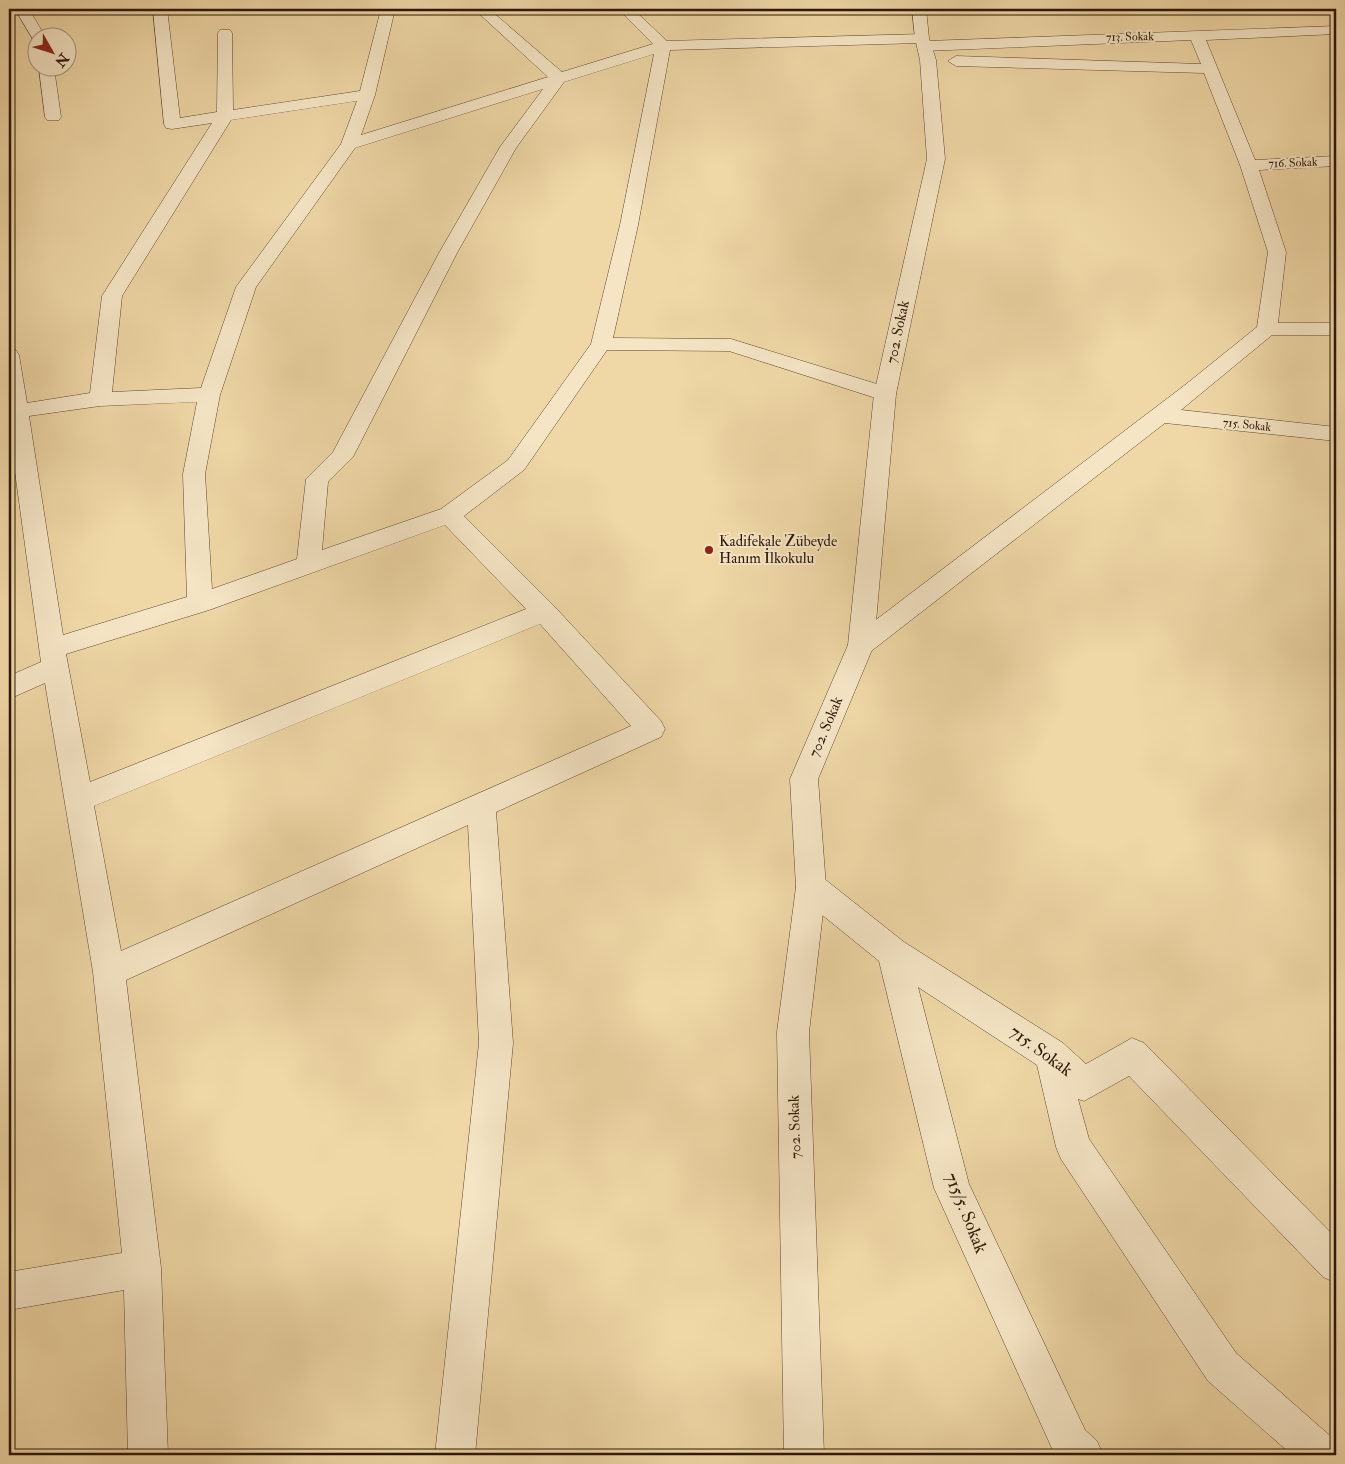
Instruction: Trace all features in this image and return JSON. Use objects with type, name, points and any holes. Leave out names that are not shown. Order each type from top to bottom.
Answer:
[{"type":"street","points":[[9,15],[24,10],[40,9]]},
{"type":"street","points":[[160,9],[172,124],[367,94]]},
{"type":"street","points":[[200,602],[194,474],[209,395],[246,288],[349,144],[367,94],[388,9]]},
{"type":"street","points":[[481,9],[559,78]]},
{"type":"street","points":[[625,9],[663,46]]},
{"type":"street","name":"702. Sokak","points":[[804,1455],[792,1032],[811,886],[804,779],[861,645],[885,394],[936,159],[925,48],[919,9]]},
{"type":"street","points":[[24,10],[33,28]]},
{"type":"street","points":[[1310,16],[1316,30]]},
{"type":"street","name":"713. Sokak","points":[[925,48],[1101,38],[1336,30]]},
{"type":"street","points":[[100,399],[112,296],[225,116],[225,33]]},
{"type":"street","points":[[1197,36],[1249,165],[1277,252],[1267,329]]},
{"type":"street","points":[[349,144],[486,103],[663,46],[925,48],[1211,69]]},
{"type":"street","points":[[9,688],[53,657],[200,602],[449,515],[516,465],[601,344],[629,225],[663,46]]},
{"type":"street","points":[[47,78],[53,117]]},
{"type":"street","points":[[309,564],[317,479],[342,457],[448,253],[508,147],[559,78]]},
{"type":"street","name":"716. Sokak","points":[[1249,165],[1336,162]]},
{"type":"street","points":[[861,645],[1158,416],[1267,329],[1336,328]]},
{"type":"street","points":[[601,344],[731,345],[885,394]]},
{"type":"street","points":[[9,355],[53,657],[109,972],[142,1268],[148,1455]]},
{"type":"street","points":[[17,411],[100,399],[209,395]]},
{"type":"street","name":"715. Sokak","points":[[1158,416],[1336,434]]},
{"type":"street","points":[[109,972],[651,729],[544,612],[449,515]]},
{"type":"street","points":[[79,798],[544,612]]},
{"type":"street","points":[[455,1455],[496,1043],[481,805]]},
{"type":"street","name":"715. Sokak","points":[[811,886],[893,953],[1051,1055],[1084,1084],[1132,1055],[1336,1264]]},
{"type":"street","name":"715/5. Sokak","points":[[893,953],[952,1188],[1071,1444],[1083,1455]]},
{"type":"street","points":[[1051,1055],[1073,1147],[1222,1367],[1322,1455]]},
{"type":"street","points":[[9,1291],[142,1268]]},
{"type":"place","name":"Kadifekale Zübeyde Hanım İlkokulu","points":[[709,550]]}]
